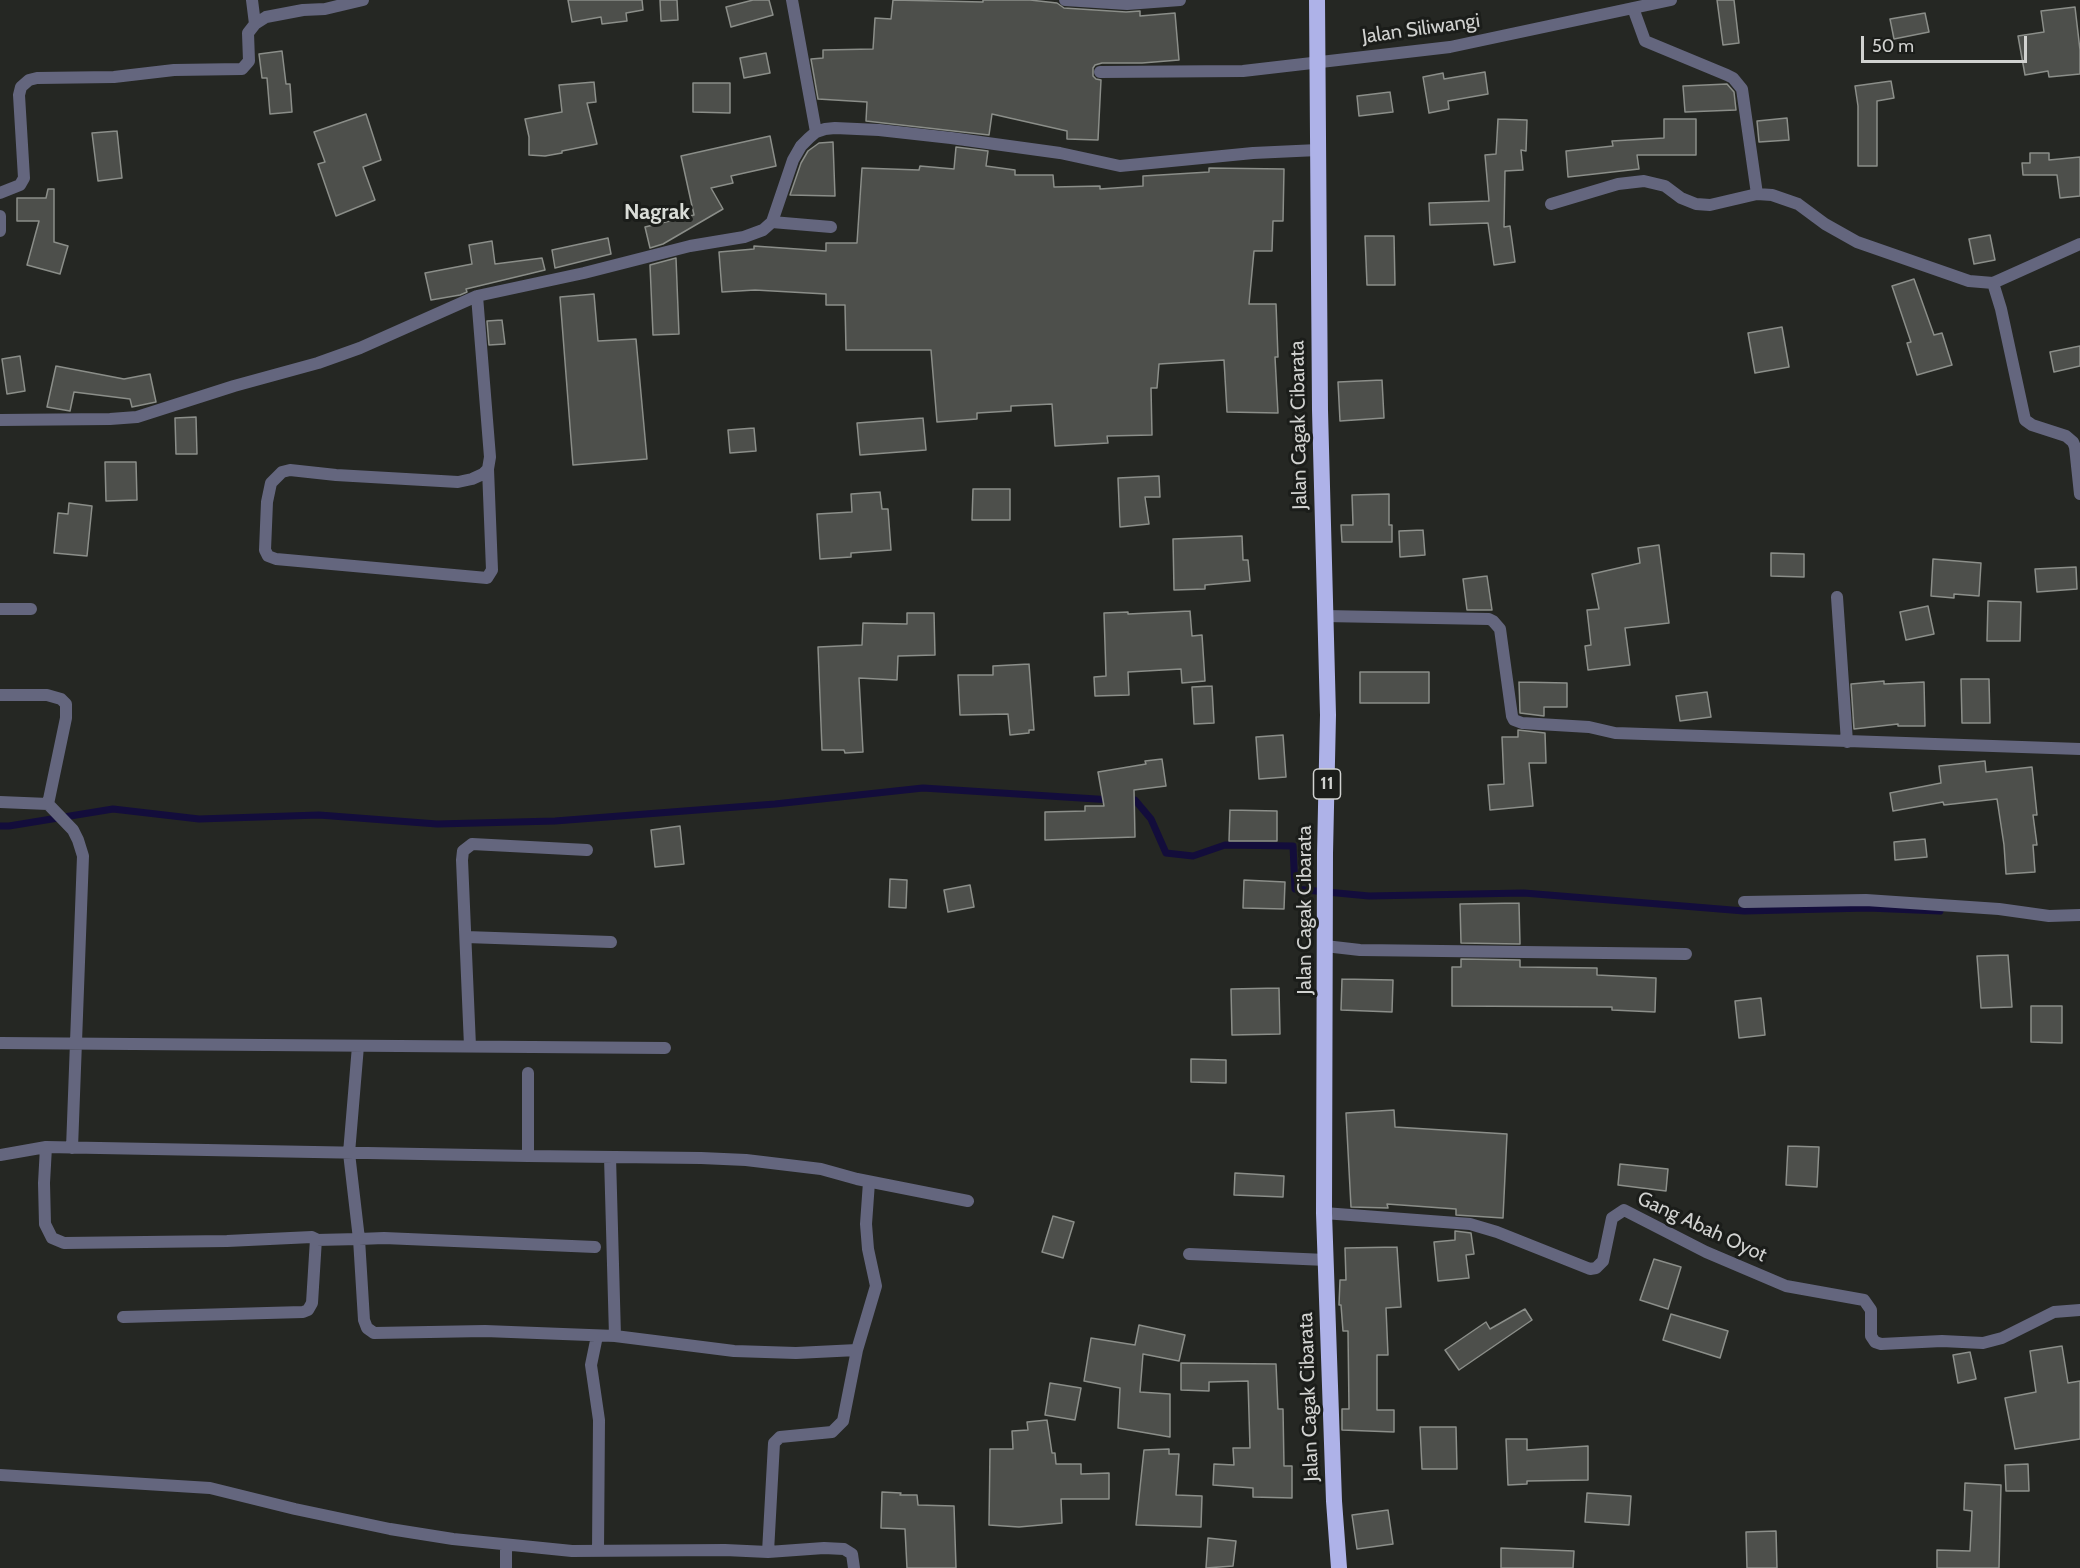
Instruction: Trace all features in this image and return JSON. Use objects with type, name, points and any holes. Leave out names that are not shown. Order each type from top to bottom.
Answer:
[{"type":"highway","name":"Jalan Cagak Cibarata","points":[[1317,0],[1318,317],[1328,715],[1325,853],[1324,1213],[1334,1501],[1339,1568]]},
{"type":"street","points":[[252,0],[255,24]]},
{"type":"street","points":[[0,193],[20,185],[24,178],[19,95],[21,87],[29,80],[114,77],[174,70],[242,69],[249,61],[248,33],[255,24],[266,17],[303,10],[325,9],[363,0]]},
{"type":"street","points":[[792,0],[816,132]]},
{"type":"street","points":[[1065,0],[1127,4],[1180,0]]},
{"type":"street","name":"Jalan Siliwangi","points":[[1100,72],[1243,71],[1450,47],[1671,0]]},
{"type":"street","points":[[1633,9],[1645,41],[1727,75],[1742,89],[1757,194]]},
{"type":"street","points":[[0,420],[137,417],[234,386],[318,363],[360,348],[477,296],[584,273],[690,246],[744,237],[763,230],[772,222],[792,160],[801,146],[816,132],[835,128],[879,130],[1060,153],[1120,166],[1253,153],[1318,150]]},
{"type":"street","points":[[1551,204],[1618,184],[1644,181],[1665,186],[1681,198],[1695,204],[1710,205],[1757,194],[1772,195],[1798,204],[1825,224],[1857,242],[1969,281],[1993,283],[2080,244]]},
{"type":"street","points":[[0,216],[0,231]]},
{"type":"street","points":[[772,222],[831,227]]},
{"type":"street","points":[[1993,283],[2001,309],[2025,420],[2032,425],[2067,436],[2073,442],[2080,494]]},
{"type":"street","points":[[477,296],[490,457],[488,469],[492,570],[487,578],[276,559],[268,556],[265,550],[267,502],[271,483],[282,472],[290,470],[336,476],[458,482],[472,479],[488,469]]},
{"type":"street","points":[[1837,597],[1847,742]]},
{"type":"street","points":[[0,609],[31,609]]},
{"type":"street","points":[[1324,616],[1489,619],[1493,621],[1500,629],[1512,716],[1514,720],[1522,723],[1588,727],[1615,733],[2080,749]]},
{"type":"street","points":[[0,695],[47,695],[61,699],[66,704],[66,718],[48,804]]},
{"type":"street","points":[[0,802],[48,804],[73,830],[83,856],[72,1148]]},
{"type":"street","points":[[470,1046],[463,851],[472,844],[587,850]]},
{"type":"street","points":[[1744,902],[1866,900],[1999,909],[2049,916],[2080,915]]},
{"type":"street","points":[[466,937],[611,942]]},
{"type":"street","points":[[1325,946],[1360,950],[1686,954]]},
{"type":"street","points":[[0,1043],[665,1048]]},
{"type":"street","points":[[358,1046],[349,1153],[359,1239],[364,1320],[367,1328],[374,1333],[485,1331],[615,1336],[734,1351],[796,1353],[857,1350]]},
{"type":"street","points":[[528,1073],[528,1156]]},
{"type":"street","points":[[46,1147],[45,1224],[52,1238],[64,1243],[312,1237],[316,1240],[384,1238],[596,1247]]},
{"type":"street","points":[[0,1155],[46,1147],[746,1160],[821,1169],[869,1182],[968,1201]]},
{"type":"street","points":[[610,1157],[615,1336]]},
{"type":"street","points":[[768,1552],[774,1443],[780,1437],[832,1432],[841,1425],[857,1350],[876,1286],[868,1249],[866,1224],[869,1182]]},
{"type":"street","name":"Gang Abah Oyot","points":[[1324,1213],[1470,1224],[1497,1232],[1590,1269],[1596,1268],[1603,1261],[1612,1218],[1624,1210],[1706,1252],[1786,1286],[1864,1300],[1871,1310],[1871,1336],[1875,1342],[1881,1344],[1942,1341],[1983,1343],[2002,1338],[2054,1312],[2080,1310]]},
{"type":"street","points":[[123,1317],[303,1312],[309,1309],[312,1303],[316,1240]]},
{"type":"street","points":[[1189,1254],[1326,1260]]},
{"type":"street","points":[[597,1335],[591,1365],[599,1420],[598,1551]]},
{"type":"street","points":[[0,1475],[210,1488],[390,1529],[453,1539],[572,1551],[768,1552],[844,1548],[852,1554],[854,1568]]},
{"type":"street","points":[[506,1545],[506,1568]]},
{"type":"building","points":[[568,0],[642,0],[643,10],[626,13],[627,21],[602,24],[601,17],[572,22]]},
{"type":"building","points":[[660,0],[677,0],[678,20],[661,21]]},
{"type":"building","points":[[753,0],[769,0],[773,15],[731,27],[726,7]]},
{"type":"building","points":[[893,0],[983,2],[983,0],[1030,0],[1057,3],[1064,8],[1140,11],[1140,16],[1175,13],[1179,60],[1095,65],[1093,76],[1101,80],[1098,140],[1067,139],[1067,131],[992,114],[989,135],[866,121],[867,102],[818,99],[811,59],[823,58],[823,50],[873,49],[875,18],[891,19]]},
{"type":"building","points":[[1717,0],[1734,0],[1739,43],[1723,45]]},
{"type":"building","points":[[2075,7],[2080,74],[2049,77],[2048,71],[2025,75],[2018,36],[2044,32],[2041,11]]},
{"type":"building","points":[[1925,13],[1929,32],[1894,39],[1890,19]]},
{"type":"building","points":[[282,51],[286,84],[290,84],[292,112],[270,114],[267,78],[262,78],[259,54]]},
{"type":"building","points":[[766,53],[770,73],[744,78],[740,58]]},
{"type":"building","points":[[1485,72],[1488,94],[1448,101],[1449,109],[1429,113],[1423,77],[1443,73],[1444,79]]},
{"type":"building","points":[[1891,81],[1894,98],[1877,101],[1877,166],[1858,166],[1858,106],[1855,86]]},
{"type":"building","points":[[594,82],[596,102],[587,103],[597,144],[545,156],[529,155],[529,137],[525,119],[562,112],[559,85]]},
{"type":"building","points":[[693,83],[730,83],[730,113],[693,112]]},
{"type":"building","points":[[1727,84],[1734,92],[1736,110],[1685,112],[1683,86]]},
{"type":"building","points":[[1390,92],[1393,112],[1359,116],[1357,96]]},
{"type":"building","points":[[366,114],[381,160],[363,167],[375,200],[336,216],[318,164],[325,162],[314,132]]},
{"type":"building","points":[[1787,118],[1789,140],[1759,142],[1757,121]]},
{"type":"building","points":[[1498,119],[1527,120],[1526,151],[1521,150],[1523,170],[1505,171],[1504,227],[1510,226],[1515,262],[1494,265],[1488,223],[1430,225],[1429,203],[1489,201],[1485,155],[1496,154]]},
{"type":"building","points":[[1664,119],[1696,119],[1696,155],[1637,155],[1639,169],[1568,177],[1566,151],[1613,146],[1612,141],[1664,138]]},
{"type":"building","points":[[117,131],[122,178],[98,181],[92,133]]},
{"type":"building","points":[[770,136],[776,166],[731,176],[733,183],[711,188],[723,209],[663,244],[650,248],[645,227],[694,215],[681,156]]},
{"type":"building","points":[[833,142],[835,196],[790,195],[801,163],[808,151],[819,143]]},
{"type":"building","points":[[956,147],[988,151],[986,166],[1015,170],[1015,175],[1053,175],[1054,187],[1100,186],[1100,189],[1143,186],[1143,176],[1209,172],[1209,168],[1284,169],[1283,221],[1273,221],[1272,251],[1254,251],[1249,304],[1276,304],[1278,357],[1275,357],[1278,413],[1227,412],[1224,360],[1159,364],[1157,388],[1151,388],[1152,435],[1107,436],[1108,443],[1055,446],[1052,404],[1011,406],[1011,411],[977,413],[977,419],[937,422],[931,350],[846,350],[845,305],[826,305],[826,294],[755,290],[722,292],[719,252],[754,249],[754,246],[826,251],[826,243],[857,243],[862,168],[919,170],[920,166],[954,169]]},
{"type":"building","points":[[2030,153],[2049,153],[2049,160],[2080,157],[2080,196],[2060,198],[2057,175],[2023,175],[2022,163],[2030,163]]},
{"type":"building","points":[[48,189],[54,189],[54,242],[68,246],[60,274],[27,265],[39,221],[17,221],[17,198],[46,198]]},
{"type":"building","points":[[1990,235],[1995,260],[1974,264],[1969,239]]},
{"type":"building","points":[[1365,236],[1394,236],[1395,285],[1367,285]]},
{"type":"building","points":[[608,238],[611,254],[555,268],[552,250]]},
{"type":"building","points":[[492,241],[495,264],[542,258],[545,270],[466,289],[467,292],[460,295],[431,300],[425,273],[472,264],[469,245]]},
{"type":"building","points":[[676,258],[679,334],[653,335],[650,265]]},
{"type":"building","points":[[1914,279],[1934,335],[1942,333],[1952,365],[1917,375],[1907,343],[1911,342],[1892,286]]},
{"type":"building","points":[[594,294],[598,341],[636,339],[647,459],[573,465],[560,297]]},
{"type":"building","points":[[502,320],[505,344],[489,345],[487,321]]},
{"type":"building","points":[[1782,327],[1789,367],[1755,373],[1748,333]]},
{"type":"building","points":[[2080,346],[2080,366],[2054,372],[2050,352]]},
{"type":"building","points":[[20,356],[25,391],[7,394],[2,359]]},
{"type":"building","points":[[56,366],[124,379],[150,374],[156,402],[132,407],[130,399],[74,392],[70,411],[47,407]]},
{"type":"building","points":[[1382,380],[1384,418],[1340,421],[1338,382]]},
{"type":"building","points":[[196,417],[197,454],[176,454],[175,418]]},
{"type":"building","points":[[923,418],[926,450],[860,455],[857,423]]},
{"type":"building","points":[[754,428],[756,451],[730,453],[728,430]]},
{"type":"building","points":[[105,462],[136,462],[137,500],[106,501]]},
{"type":"building","points":[[1159,476],[1160,497],[1145,497],[1149,524],[1120,527],[1118,478]]},
{"type":"building","points":[[973,489],[1010,489],[1010,520],[972,520]]},
{"type":"building","points":[[880,492],[882,509],[888,509],[891,550],[851,553],[851,557],[820,559],[817,514],[852,512],[851,494]]},
{"type":"building","points":[[1389,494],[1389,525],[1392,525],[1392,542],[1342,542],[1341,525],[1353,525],[1352,495]]},
{"type":"building","points":[[69,503],[92,506],[87,556],[54,553],[58,513],[68,514]]},
{"type":"building","points":[[1423,530],[1425,555],[1400,557],[1399,531]]},
{"type":"building","points":[[1242,536],[1243,560],[1248,560],[1250,581],[1205,585],[1205,589],[1174,590],[1173,539]]},
{"type":"building","points":[[1659,545],[1669,623],[1625,628],[1630,665],[1588,670],[1585,646],[1591,645],[1587,610],[1599,609],[1592,574],[1640,563],[1638,548]]},
{"type":"building","points":[[1771,553],[1804,554],[1804,577],[1771,576]]},
{"type":"building","points":[[1933,559],[1981,563],[1979,596],[1954,594],[1954,598],[1931,596]]},
{"type":"building","points":[[2076,567],[2077,589],[2037,592],[2035,569]]},
{"type":"building","points":[[1487,576],[1492,610],[1467,610],[1463,579]]},
{"type":"building","points":[[1988,601],[2021,602],[2020,641],[1987,641]]},
{"type":"building","points":[[1928,606],[1934,634],[1906,640],[1900,612]]},
{"type":"building","points":[[1190,611],[1192,636],[1202,635],[1205,681],[1182,683],[1181,669],[1128,672],[1129,695],[1095,696],[1094,677],[1106,676],[1104,613]]},
{"type":"building","points":[[907,613],[934,613],[935,655],[898,656],[897,680],[859,678],[863,752],[845,753],[844,750],[822,750],[818,647],[862,645],[863,623],[907,624]]},
{"type":"building","points":[[1029,664],[1034,730],[1029,730],[1029,733],[1010,735],[1008,714],[960,715],[958,675],[993,675],[993,666]]},
{"type":"building","points":[[1360,672],[1429,672],[1429,703],[1360,703]]},
{"type":"building","points":[[1961,679],[1989,679],[1990,723],[1962,723]]},
{"type":"building","points":[[1884,681],[1884,684],[1924,682],[1925,726],[1898,726],[1898,724],[1854,729],[1851,684]]},
{"type":"building","points":[[1519,682],[1567,683],[1567,707],[1544,707],[1544,716],[1520,713]]},
{"type":"building","points":[[1212,686],[1214,723],[1194,724],[1192,687]]},
{"type":"building","points":[[1707,692],[1711,717],[1680,721],[1676,696]]},
{"type":"building","points":[[1518,730],[1545,733],[1546,763],[1529,763],[1533,806],[1490,810],[1488,785],[1504,784],[1502,737],[1518,737]]},
{"type":"building","points":[[1283,735],[1286,777],[1259,779],[1256,737]]},
{"type":"building","points":[[1162,759],[1166,786],[1134,790],[1135,837],[1045,840],[1045,812],[1085,811],[1085,806],[1104,806],[1098,772]]},
{"type":"building","points":[[1985,761],[1986,772],[2032,767],[2037,815],[2033,815],[2037,845],[2033,845],[2035,872],[2006,874],[1997,799],[1944,805],[1943,802],[1893,811],[1890,793],[1941,783],[1939,766]]},
{"type":"building","points":[[1230,810],[1277,811],[1277,841],[1229,841]]},
{"type":"building","points":[[680,826],[684,864],[655,867],[651,830]]},
{"type":"building","points":[[1925,839],[1927,857],[1895,860],[1894,842]]},
{"type":"building","points":[[890,879],[907,880],[906,908],[889,907]]},
{"type":"building","points":[[1244,880],[1285,882],[1284,909],[1243,908]]},
{"type":"building","points":[[970,885],[974,907],[948,912],[944,890]]},
{"type":"building","points":[[1519,903],[1520,944],[1461,943],[1460,904]]},
{"type":"building","points":[[2008,955],[2012,1007],[1981,1008],[1977,956]]},
{"type":"building","points":[[1461,959],[1520,960],[1520,967],[1597,968],[1597,975],[1656,978],[1655,1012],[1612,1010],[1612,1007],[1452,1006],[1452,967],[1461,967]]},
{"type":"building","points":[[1342,979],[1393,980],[1392,1012],[1341,1010]]},
{"type":"building","points":[[1279,988],[1280,1034],[1232,1035],[1231,989]]},
{"type":"building","points":[[1761,998],[1765,1035],[1739,1038],[1735,1001]]},
{"type":"building","points":[[2031,1006],[2062,1006],[2062,1043],[2031,1042]]},
{"type":"building","points":[[1191,1059],[1226,1060],[1226,1083],[1191,1082]]},
{"type":"building","points":[[1394,1110],[1395,1127],[1507,1134],[1503,1218],[1456,1215],[1456,1209],[1387,1204],[1388,1208],[1351,1207],[1346,1113]]},
{"type":"building","points":[[1788,1146],[1819,1147],[1817,1187],[1786,1185]]},
{"type":"building","points":[[1620,1164],[1668,1169],[1666,1191],[1618,1185]]},
{"type":"building","points":[[1235,1173],[1284,1176],[1283,1197],[1234,1195]]},
{"type":"building","points":[[1053,1216],[1074,1222],[1063,1258],[1042,1252]]},
{"type":"building","points":[[1455,1231],[1471,1233],[1474,1254],[1466,1255],[1469,1278],[1438,1281],[1434,1242],[1455,1240]]},
{"type":"building","points":[[1397,1247],[1401,1307],[1386,1308],[1388,1355],[1377,1355],[1377,1410],[1394,1410],[1394,1432],[1342,1430],[1342,1409],[1349,1409],[1348,1331],[1343,1331],[1341,1305],[1339,1305],[1340,1280],[1346,1280],[1345,1248]]},
{"type":"building","points":[[1654,1259],[1681,1267],[1668,1309],[1640,1300]]},
{"type":"building","points":[[1525,1309],[1532,1320],[1459,1370],[1445,1350],[1486,1322],[1490,1329]]},
{"type":"building","points":[[1671,1314],[1728,1331],[1720,1358],[1663,1340]]},
{"type":"building","points":[[1139,1325],[1185,1335],[1179,1361],[1143,1354],[1140,1392],[1170,1394],[1170,1437],[1118,1428],[1120,1388],[1084,1381],[1091,1338],[1135,1345]]},
{"type":"building","points":[[2062,1346],[2068,1383],[2080,1381],[2080,1439],[2015,1449],[2005,1398],[2036,1392],[2030,1351]]},
{"type":"building","points":[[1970,1352],[1976,1379],[1958,1383],[1953,1355]]},
{"type":"building","points":[[1181,1363],[1276,1364],[1278,1409],[1283,1409],[1284,1466],[1292,1466],[1292,1498],[1253,1497],[1253,1488],[1213,1485],[1214,1464],[1234,1465],[1233,1448],[1250,1448],[1248,1381],[1209,1382],[1209,1391],[1181,1390]]},
{"type":"building","points":[[1050,1383],[1081,1388],[1075,1420],[1045,1415]]},
{"type":"building","points":[[1047,1420],[1056,1464],[1081,1464],[1081,1474],[1109,1473],[1109,1499],[1061,1499],[1062,1523],[1019,1527],[989,1525],[990,1449],[1013,1449],[1012,1431],[1028,1430],[1027,1422]]},
{"type":"building","points":[[1420,1427],[1456,1427],[1457,1469],[1422,1469]]},
{"type":"building","points":[[1506,1439],[1527,1439],[1527,1450],[1588,1446],[1588,1480],[1527,1481],[1527,1484],[1508,1485]]},
{"type":"building","points":[[1169,1449],[1169,1454],[1179,1454],[1176,1495],[1202,1496],[1201,1527],[1136,1525],[1144,1450]]},
{"type":"building","points":[[2028,1464],[2029,1491],[2006,1491],[2005,1465]]},
{"type":"building","points":[[1965,1483],[2001,1485],[1999,1568],[1937,1568],[1937,1550],[1970,1551],[1972,1511],[1964,1510]]},
{"type":"building","points":[[882,1492],[917,1495],[918,1505],[954,1506],[956,1568],[907,1568],[905,1529],[881,1528]]},
{"type":"building","points":[[1587,1493],[1631,1496],[1629,1525],[1585,1522]]},
{"type":"building","points":[[1388,1510],[1393,1544],[1357,1549],[1352,1515]]},
{"type":"building","points":[[1776,1531],[1777,1568],[1747,1568],[1746,1532]]},
{"type":"building","points":[[1208,1538],[1236,1541],[1233,1566],[1206,1568]]},
{"type":"building","points":[[1501,1548],[1574,1551],[1573,1568],[1501,1568]]},
{"type":"waterway","points":[[0,826],[113,809],[199,819],[319,815],[437,824],[555,821],[775,804],[923,788],[1112,800]]},
{"type":"waterway","points":[[1126,800],[1135,800],[1151,819],[1166,853],[1193,856],[1225,845],[1293,846],[1295,889],[1369,896],[1524,893],[1744,911],[1868,908],[1940,911]]},
{"type":"district","name":"Nagrak","points":[[657,213]]}]
